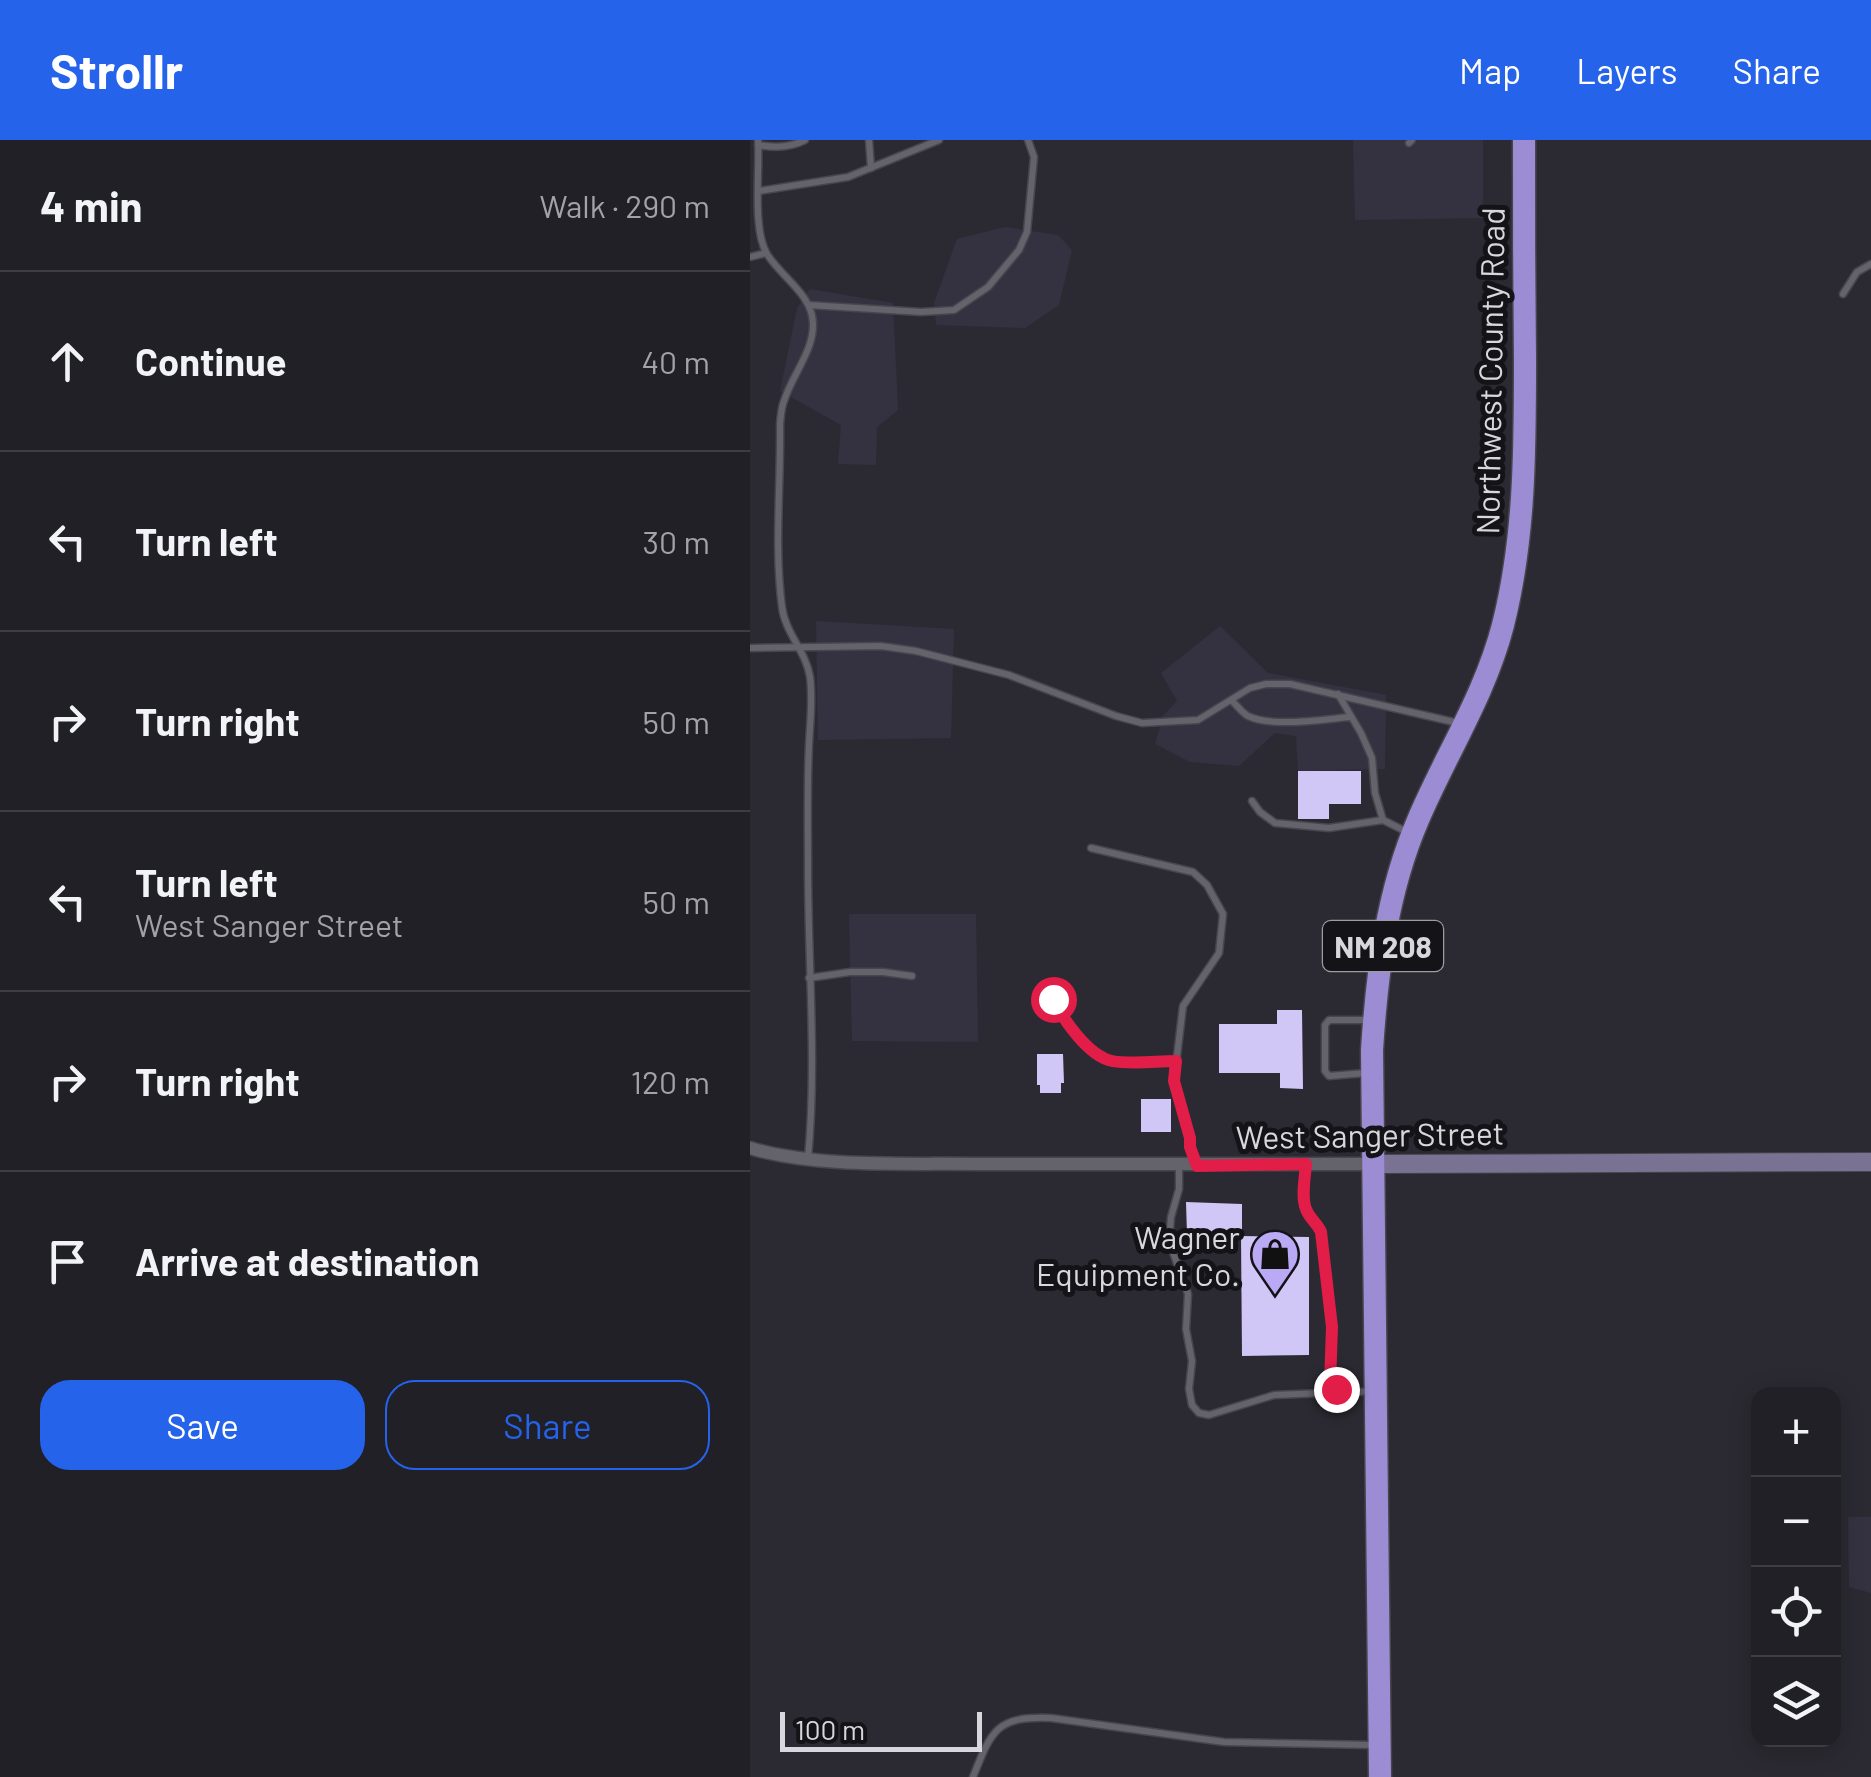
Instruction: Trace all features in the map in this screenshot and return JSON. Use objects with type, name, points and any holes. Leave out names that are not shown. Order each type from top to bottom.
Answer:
[{"type":"highway","name":"Northwest County Road","points":[[1380,1777],[1374,1020],[1380,960],[1401,866],[1486,676],[1502,628],[1516,564],[1525,461],[1524,140]]},
{"type":"main road","name":"West Sanger Street","points":[[1374,1164],[1871,1162]]},
{"type":"street","name":"West Sanger Street","points":[[751,1150],[808,1159],[884,1163],[1374,1164]]},
{"type":"lane","points":[[806,140],[772,148],[758,142],[758,191],[760,232],[766,253],[809,304],[814,316],[814,332],[783,403],[780,424],[782,610],[790,636],[803,654],[810,674],[812,705],[812,1114],[808,1159]]},
{"type":"lane","points":[[869,140],[871,168]]},
{"type":"lane","points":[[758,191],[834,180],[940,140]]},
{"type":"lane","points":[[809,304],[921,312],[954,310],[988,286],[1019,250],[1028,232],[1034,156],[1028,140]]},
{"type":"lane","points":[[750,257],[766,253]]},
{"type":"lane","points":[[1843,294],[1857,272],[1871,264]]},
{"type":"lane","points":[[750,648],[881,646],[916,651],[1009,675],[1142,723],[1198,720],[1250,688],[1290,684],[1466,725]]},
{"type":"lane","points":[[1338,694],[1372,758],[1375,793],[1383,820]]},
{"type":"lane","points":[[1231,700],[1248,716],[1273,721],[1351,717]]},
{"type":"lane","points":[[1252,801],[1275,822],[1328,828],[1383,820],[1412,835]]},
{"type":"lane","points":[[1091,848],[1192,872],[1207,885],[1224,914],[1219,953],[1183,1006],[1176,1061],[1174,1081],[1197,1166]]},
{"type":"lane","points":[[809,978],[850,972],[912,976]]},
{"type":"lane","points":[[1053,999],[1063,1020],[1108,1060],[1176,1061]]},
{"type":"lane","points":[[1372,1073],[1329,1076],[1325,1071],[1325,1024],[1329,1020],[1374,1020]]},
{"type":"lane","points":[[1306,1164],[1304,1204],[1321,1232],[1332,1327],[1330,1384],[1346,1392],[1375,1391]]},
{"type":"lane","points":[[1179,1166],[1179,1189],[1169,1240],[1188,1294],[1186,1329],[1192,1361],[1192,1406],[1209,1415],[1274,1394],[1324,1393],[1336,1389]]},
{"type":"lane","points":[[973,1777],[994,1732],[1023,1717],[1224,1742],[1379,1745]]},
{"type":"shaded area","points":[[1353,140],[1483,140],[1483,218],[1355,220]]},
{"type":"shaded area","points":[[1005,227],[1058,235],[1072,250],[1059,305],[1025,328],[936,325],[934,303],[957,239]]},
{"type":"shaded area","points":[[810,289],[893,303],[898,410],[877,427],[876,465],[838,464],[841,425],[780,391],[797,308]]},
{"type":"shaded area","points":[[816,621],[954,629],[951,738],[818,740]]},
{"type":"shaded area","points":[[1220,626],[1268,673],[1386,695],[1385,769],[1298,771],[1296,736],[1275,733],[1239,766],[1190,762],[1155,744],[1163,716],[1177,701],[1161,673]]},
{"type":"shaded area","points":[[849,914],[976,914],[978,1042],[852,1041]]},
{"type":"shaded area","points":[[1848,1517],[1871,1517],[1871,1593],[1849,1587]]},
{"type":"building","points":[[1298,771],[1361,771],[1361,804],[1329,804],[1329,819],[1298,819]]},
{"type":"building","points":[[1277,1010],[1302,1010],[1303,1089],[1280,1088],[1280,1073],[1219,1073],[1219,1024],[1277,1024]]},
{"type":"building","points":[[1037,1054],[1063,1054],[1061,1093],[1040,1093]]},
{"type":"building","points":[[1141,1099],[1171,1099],[1171,1132],[1141,1132]]},
{"type":"building","name":"Wagner Equipment Co.","points":[[1186,1202],[1242,1204],[1242,1235],[1187,1235]]},
{"type":"building","name":"Wagner Equipment Co.","points":[[1241,1236],[1309,1237],[1309,1355],[1242,1356]]},
{"type":"place","name":"Wagner Equipment Co.","points":[[1275,1296]]},
{"type":"route","points":[[1053,999],[1063,1020],[1108,1060],[1176,1061],[1174,1081],[1197,1166],[1306,1164],[1304,1204],[1321,1232],[1332,1327],[1330,1384],[1336,1389]]}]
